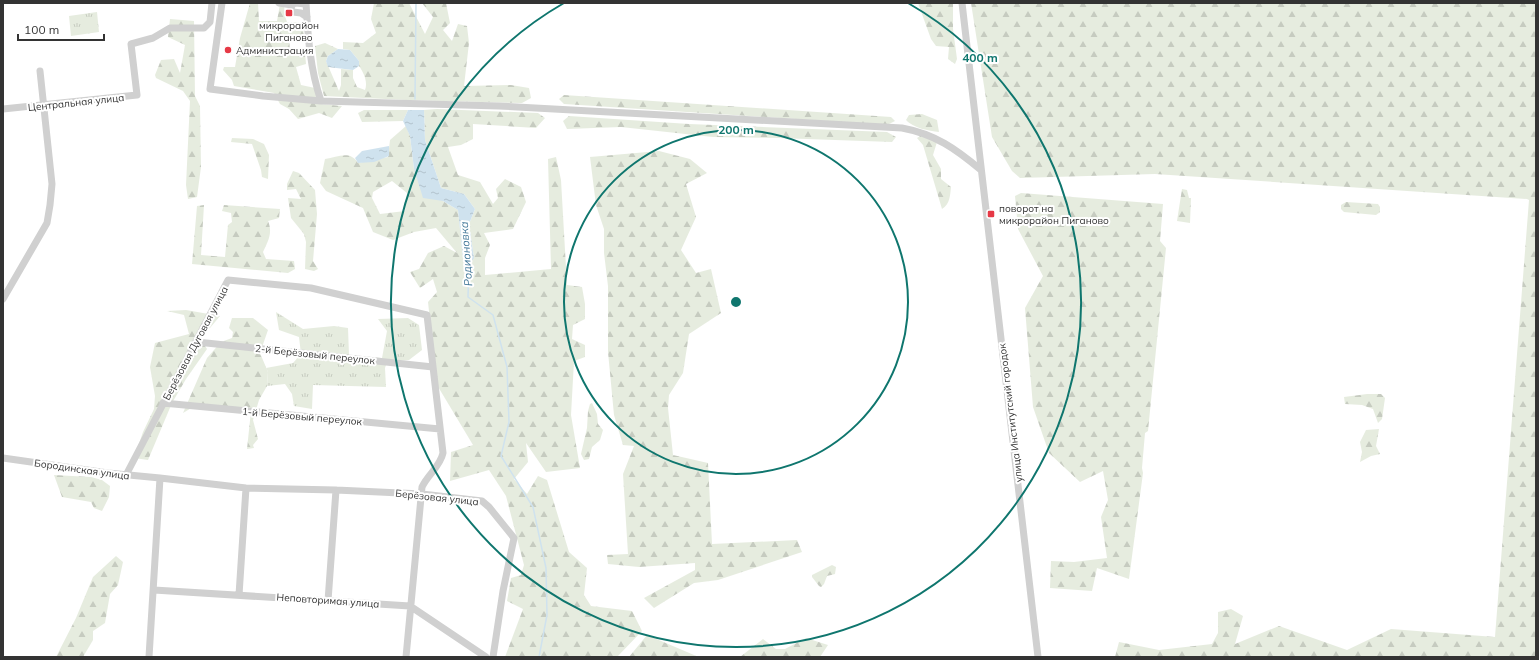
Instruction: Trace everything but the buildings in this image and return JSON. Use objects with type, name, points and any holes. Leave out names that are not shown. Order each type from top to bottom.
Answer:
[{"type":"street","name":"Центральная улица","points":[[3,110],[137,95],[131,44],[153,38],[170,28],[204,28],[210,22],[212,3]]},
{"type":"street","points":[[222,3],[210,89],[263,96],[336,102],[499,106],[902,128],[920,131],[936,138],[962,153],[981,170]]},
{"type":"street","points":[[279,3],[292,5],[295,3],[306,3],[309,50],[314,80],[321,101]]},
{"type":"street","name":"улица Институтский городок","points":[[962,3],[1038,657]]},
{"type":"street","points":[[292,5],[291,9],[293,12],[301,13],[307,17]]},
{"type":"street","points":[[3,300],[47,223],[52,184],[40,71]]},
{"type":"street","name":"Берёзовая Дуговая улица","points":[[126,475],[163,403],[197,342],[228,280],[311,288],[427,315],[443,454],[442,461],[425,481],[422,487],[406,657]]},
{"type":"street","name":"2-й Берёзовый переулок","points":[[197,342],[433,366]]},
{"type":"street","name":"1-й Берёзовый переулок","points":[[163,403],[440,429]]},
{"type":"street","name":"Бородинская улица","points":[[3,458],[126,475],[160,478]]},
{"type":"street","points":[[149,657],[160,478]]},
{"type":"street","name":"Берёзовая улица","points":[[160,478],[246,488],[422,494],[482,501],[489,507],[514,538],[503,591],[493,657]]},
{"type":"street","points":[[239,595],[246,488]]},
{"type":"street","points":[[328,601],[336,490]]},
{"type":"street","name":"Неповторимая улица","points":[[154,590],[410,606]]},
{"type":"street","points":[[410,606],[486,657]]},
{"type":"green space","points":[[250,3],[258,3],[259,21],[277,21],[280,4],[284,5],[287,22],[302,22],[304,35],[289,36],[290,51],[305,53],[306,64],[296,67],[301,85],[315,88],[320,104],[342,106],[332,118],[319,113],[298,119],[289,109],[280,104],[274,93],[234,86],[232,80],[223,70],[224,67],[235,67],[240,38]]},
{"type":"green space","points":[[374,3],[409,3],[425,34],[433,17],[422,3],[446,3],[450,23],[443,30],[452,41],[458,24],[467,26],[469,43],[464,86],[511,85],[529,88],[531,98],[522,103],[324,96],[318,73],[315,46],[325,43],[338,49],[328,56],[326,61],[339,91],[341,85],[341,69],[353,70],[353,78],[357,87],[365,90],[366,81],[359,66],[359,61],[350,50],[343,49],[343,42],[363,43],[376,33],[371,19]]},
{"type":"green space","points":[[918,3],[953,3],[953,29],[957,59],[955,64],[948,59],[949,47],[936,46],[931,39]]},
{"type":"green space","points":[[971,3],[1536,3],[1536,657],[1115,657],[1119,642],[1159,650],[1212,644],[1218,633],[1218,612],[1231,609],[1243,616],[1235,644],[1279,626],[1347,650],[1391,629],[1495,637],[1529,200],[1155,174],[1020,178],[1012,171],[992,137]]},
{"type":"green space","points":[[97,12],[99,32],[71,36],[69,16]]},
{"type":"green space","points":[[170,19],[194,21],[195,96],[200,106],[201,167],[197,197],[188,199],[186,185],[190,101],[183,91],[156,78],[155,75],[161,60],[174,59],[180,73],[185,45],[168,37]]},
{"type":"green space","points":[[564,95],[891,117],[895,121],[887,125],[564,104],[559,99]]},
{"type":"green space","points":[[437,109],[538,113],[545,118],[536,128],[473,124],[473,139],[461,145],[448,147],[458,175],[480,182],[493,204],[498,198],[496,189],[505,179],[521,187],[526,202],[513,229],[484,233],[490,245],[485,258],[485,275],[551,269],[548,159],[556,157],[561,180],[567,285],[582,287],[585,304],[585,319],[573,325],[572,339],[585,345],[585,357],[574,361],[571,415],[580,468],[546,472],[526,443],[528,462],[514,479],[527,494],[538,476],[547,480],[569,552],[587,568],[584,595],[591,606],[632,611],[642,631],[617,657],[505,657],[523,609],[507,601],[511,578],[521,575],[524,565],[506,496],[489,470],[450,481],[451,452],[473,445],[437,385],[428,302],[437,292],[433,279],[420,288],[410,272],[419,269],[428,253],[444,246],[457,253],[436,228],[414,232],[393,240],[373,232],[363,208],[326,191],[320,183],[325,159],[347,155],[355,159],[358,163],[388,157],[390,140],[406,126],[410,136],[414,169],[443,201],[458,210],[463,258],[474,258],[469,224],[475,209],[464,194],[441,188],[425,140],[424,110]],"holes":[[[392,181],[407,193],[405,211],[380,214],[372,198],[373,192]]]},
{"type":"green space","points":[[364,110],[408,110],[403,121],[362,122],[358,113]]},
{"type":"green space","points":[[922,114],[937,120],[939,132],[917,127],[906,120],[909,115]]},
{"type":"green space","points":[[569,116],[689,124],[887,132],[896,137],[892,142],[713,137],[621,127],[567,129],[563,121]]},
{"type":"green space","points":[[922,135],[937,142],[933,155],[941,169],[941,179],[951,187],[948,202],[942,209],[923,145],[917,138]]},
{"type":"green space","points":[[232,138],[253,139],[264,144],[269,155],[268,179],[262,177],[252,144],[231,142]]},
{"type":"green space","points":[[659,151],[690,159],[707,173],[686,184],[696,217],[681,250],[696,273],[711,269],[721,313],[689,334],[683,373],[669,395],[668,408],[673,455],[708,463],[712,544],[797,540],[802,552],[718,580],[694,583],[654,608],[644,598],[695,570],[695,563],[639,567],[608,564],[607,555],[628,554],[623,474],[634,446],[623,445],[614,415],[608,352],[608,286],[604,253],[604,229],[596,205],[590,157]]},
{"type":"green space","points":[[293,171],[299,173],[315,190],[317,214],[313,261],[318,269],[314,271],[305,269],[306,242],[304,234],[291,218],[288,198],[301,199],[296,189],[287,190],[287,184]]},
{"type":"green space","points":[[1182,189],[1187,190],[1189,198],[1191,198],[1190,223],[1177,221]]},
{"type":"green space","points":[[1021,193],[1163,204],[1160,241],[1166,248],[1148,431],[1145,433],[1142,468],[1143,473],[1129,579],[1097,568],[1092,591],[1050,588],[1051,561],[1074,562],[1107,558],[1101,517],[1108,500],[1103,471],[1080,482],[1049,453],[1033,407],[1025,308],[1043,276],[1018,229],[1015,196]]},
{"type":"green space","points":[[1346,202],[1378,204],[1380,207],[1380,212],[1376,215],[1344,212],[1341,209],[1341,205]]},
{"type":"green space","points":[[204,205],[201,255],[225,257],[228,225],[232,222],[231,213],[222,211],[224,205],[280,209],[279,218],[268,221],[270,233],[263,252],[266,259],[294,261],[295,269],[288,273],[192,264],[197,206]]},
{"type":"green space","points":[[186,310],[220,316],[210,328],[198,335],[207,349],[186,379],[172,403],[148,460],[134,458],[143,432],[154,409],[155,396],[150,367],[155,343],[189,334],[184,315],[167,311]]},
{"type":"green space","points":[[276,312],[303,329],[334,326],[348,328],[349,355],[382,358],[387,331],[378,319],[408,318],[419,325],[422,350],[409,360],[387,362],[385,368],[386,387],[313,385],[312,409],[294,406],[292,394],[285,384],[267,386],[268,372],[266,368],[293,363],[301,354],[299,337],[279,330]]},
{"type":"green space","points":[[232,318],[253,318],[268,330],[260,353],[268,372],[267,386],[259,400],[253,420],[258,439],[253,445],[254,448],[247,449],[251,411],[193,407],[183,413],[207,358],[221,342],[232,338],[233,332],[229,328]]},
{"type":"green space","points":[[1381,394],[1385,398],[1382,419],[1378,423],[1373,409],[1362,405],[1345,404],[1344,397]]},
{"type":"green space","points":[[592,403],[597,414],[598,424],[603,430],[600,440],[592,447],[589,459],[584,460],[581,454],[587,428],[588,411],[590,404]]},
{"type":"green space","points":[[1379,429],[1376,446],[1380,454],[1371,456],[1360,462],[1362,452],[1360,442],[1366,430]]},
{"type":"green space","points":[[54,475],[91,477],[102,480],[110,486],[109,497],[102,511],[94,508],[91,502],[62,497]]},
{"type":"green space","points":[[116,556],[123,562],[118,585],[110,594],[105,623],[93,631],[93,640],[83,657],[56,657],[76,618],[93,577]]},
{"type":"green space","points":[[832,565],[836,567],[835,574],[827,576],[824,584],[821,587],[819,586],[812,575]]},
{"type":"green space","points":[[647,635],[694,655],[698,657],[629,657]]},
{"type":"green space","points":[[806,638],[828,645],[820,657],[740,657],[763,639],[776,649],[785,649]]},
{"type":"water","points":[[338,49],[350,50],[359,61],[359,66],[353,70],[328,67],[326,61],[328,56]]},
{"type":"water","points":[[408,110],[424,110],[425,140],[441,188],[464,194],[475,209],[469,224],[474,258],[469,265],[463,258],[458,210],[443,201],[423,198],[414,169],[410,136],[403,121]]},
{"type":"water","points":[[389,146],[389,156],[374,162],[358,163],[355,158],[362,151]]},
{"type":"waterway","name":"Родионовка","points":[[415,99],[416,3]]},
{"type":"waterway","name":"Родионовка","points":[[469,264],[468,297],[493,315],[507,367],[509,422],[501,456],[533,507],[546,568],[547,615],[539,657]]},
{"type":"place","name":"микрорайон Пиганово","points":[[289,13]]},
{"type":"place","name":"Администрация","points":[[228,50]]},
{"type":"place","name":"поворот на микрорайон Пиганово","points":[[991,214]]}]
